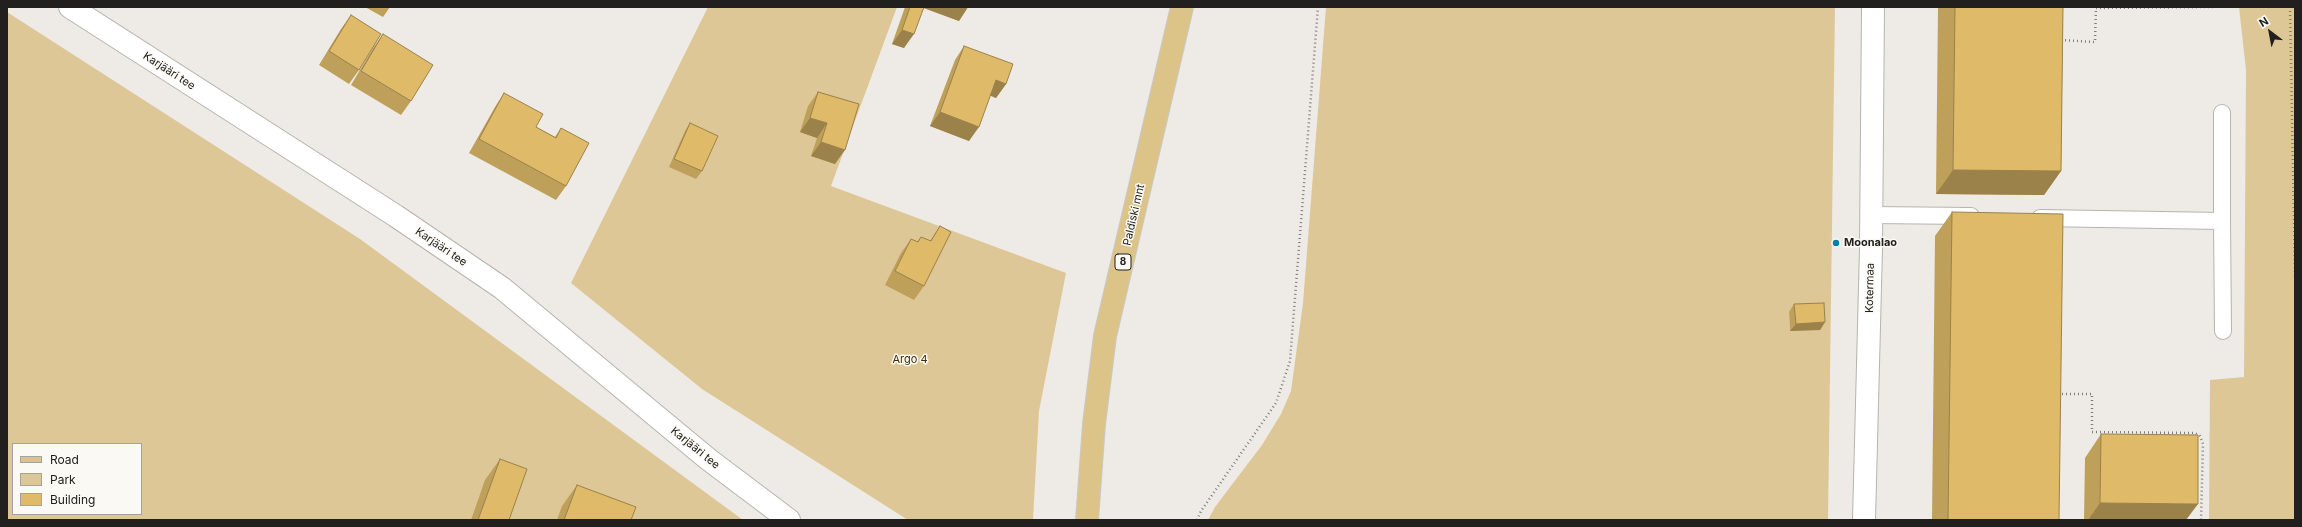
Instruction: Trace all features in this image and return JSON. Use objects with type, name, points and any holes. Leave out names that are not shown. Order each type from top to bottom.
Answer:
[{"type":"main road","name":"Paldiski mnt","points":[[1087,520],[1094,424],[1105,336],[1182,7]]},
{"type":"street","name":"Karjääri tee","points":[[70,7],[396,216],[502,288],[708,459],[789,520]]},
{"type":"street","name":"Kotermaa","points":[[1864,520],[1871,215],[1873,7]]},
{"type":"lane","points":[[2222,113],[2222,331]]},
{"type":"lane","points":[[1871,215],[1990,217]]},
{"type":"lane","points":[[2022,217],[2222,221]]},
{"type":"path","points":[[1197,520],[1200,511],[1276,403],[1290,361],[1318,7]]},
{"type":"path","points":[[2056,40],[2095,42],[2096,8],[2214,7]]},
{"type":"path","points":[[2290,7],[2295,277]]},
{"type":"path","points":[[2050,394],[2092,394],[2092,432],[2195,433],[2200,436],[2203,444],[2201,520]]},
{"type":"green space","name":"Argo 4","points":[[708,7],[897,7],[831,186],[1066,273],[1039,411],[1033,520],[908,520],[702,389],[571,283]]},
{"type":"green space","points":[[1326,7],[1835,7],[1828,520],[1208,520],[1215,507],[1262,445],[1281,414],[1291,391],[1303,303]],"holes":[[[1789,312],[1819,330],[1790,331]]]},
{"type":"green space","points":[[2239,7],[2295,7],[2295,520],[2209,520],[2210,380],[2244,377],[2246,70]]},
{"type":"green space","points":[[7,12],[360,239],[743,520],[7,520]]},
{"type":"building","points":[[910,7],[924,7],[914,34],[902,30]]},
{"type":"building","points":[[1955,7],[2063,7],[2061,171],[1953,170]]},
{"type":"building","points":[[351,15],[381,34],[359,70],[329,51]]},
{"type":"building","points":[[383,34],[433,65],[411,101],[361,71]]},
{"type":"building","points":[[964,46],[1013,64],[1006,84],[996,80],[979,127],[940,112]]},
{"type":"building","points":[[818,92],[859,104],[845,150],[821,142],[827,123],[810,118]]},
{"type":"building","points":[[504,93],[543,114],[536,127],[556,138],[561,128],[589,143],[566,186],[479,139]]},
{"type":"building","points":[[690,123],[718,136],[702,171],[674,159]]},
{"type":"building","points":[[1952,212],[2063,214],[2059,520],[1948,520]]},
{"type":"building","points":[[940,226],[951,232],[924,286],[895,271],[911,239],[918,242],[921,237],[931,241]]},
{"type":"building","points":[[1824,303],[1825,322],[1796,324],[1794,304]]},
{"type":"building","points":[[2101,434],[2198,435],[2198,504],[2100,503]]},
{"type":"building","points":[[500,459],[527,469],[509,520],[478,520]]},
{"type":"building","points":[[577,485],[636,507],[631,520],[564,520]]},
{"type":"place","name":"Moonalao","points":[[1836,243]]}]
